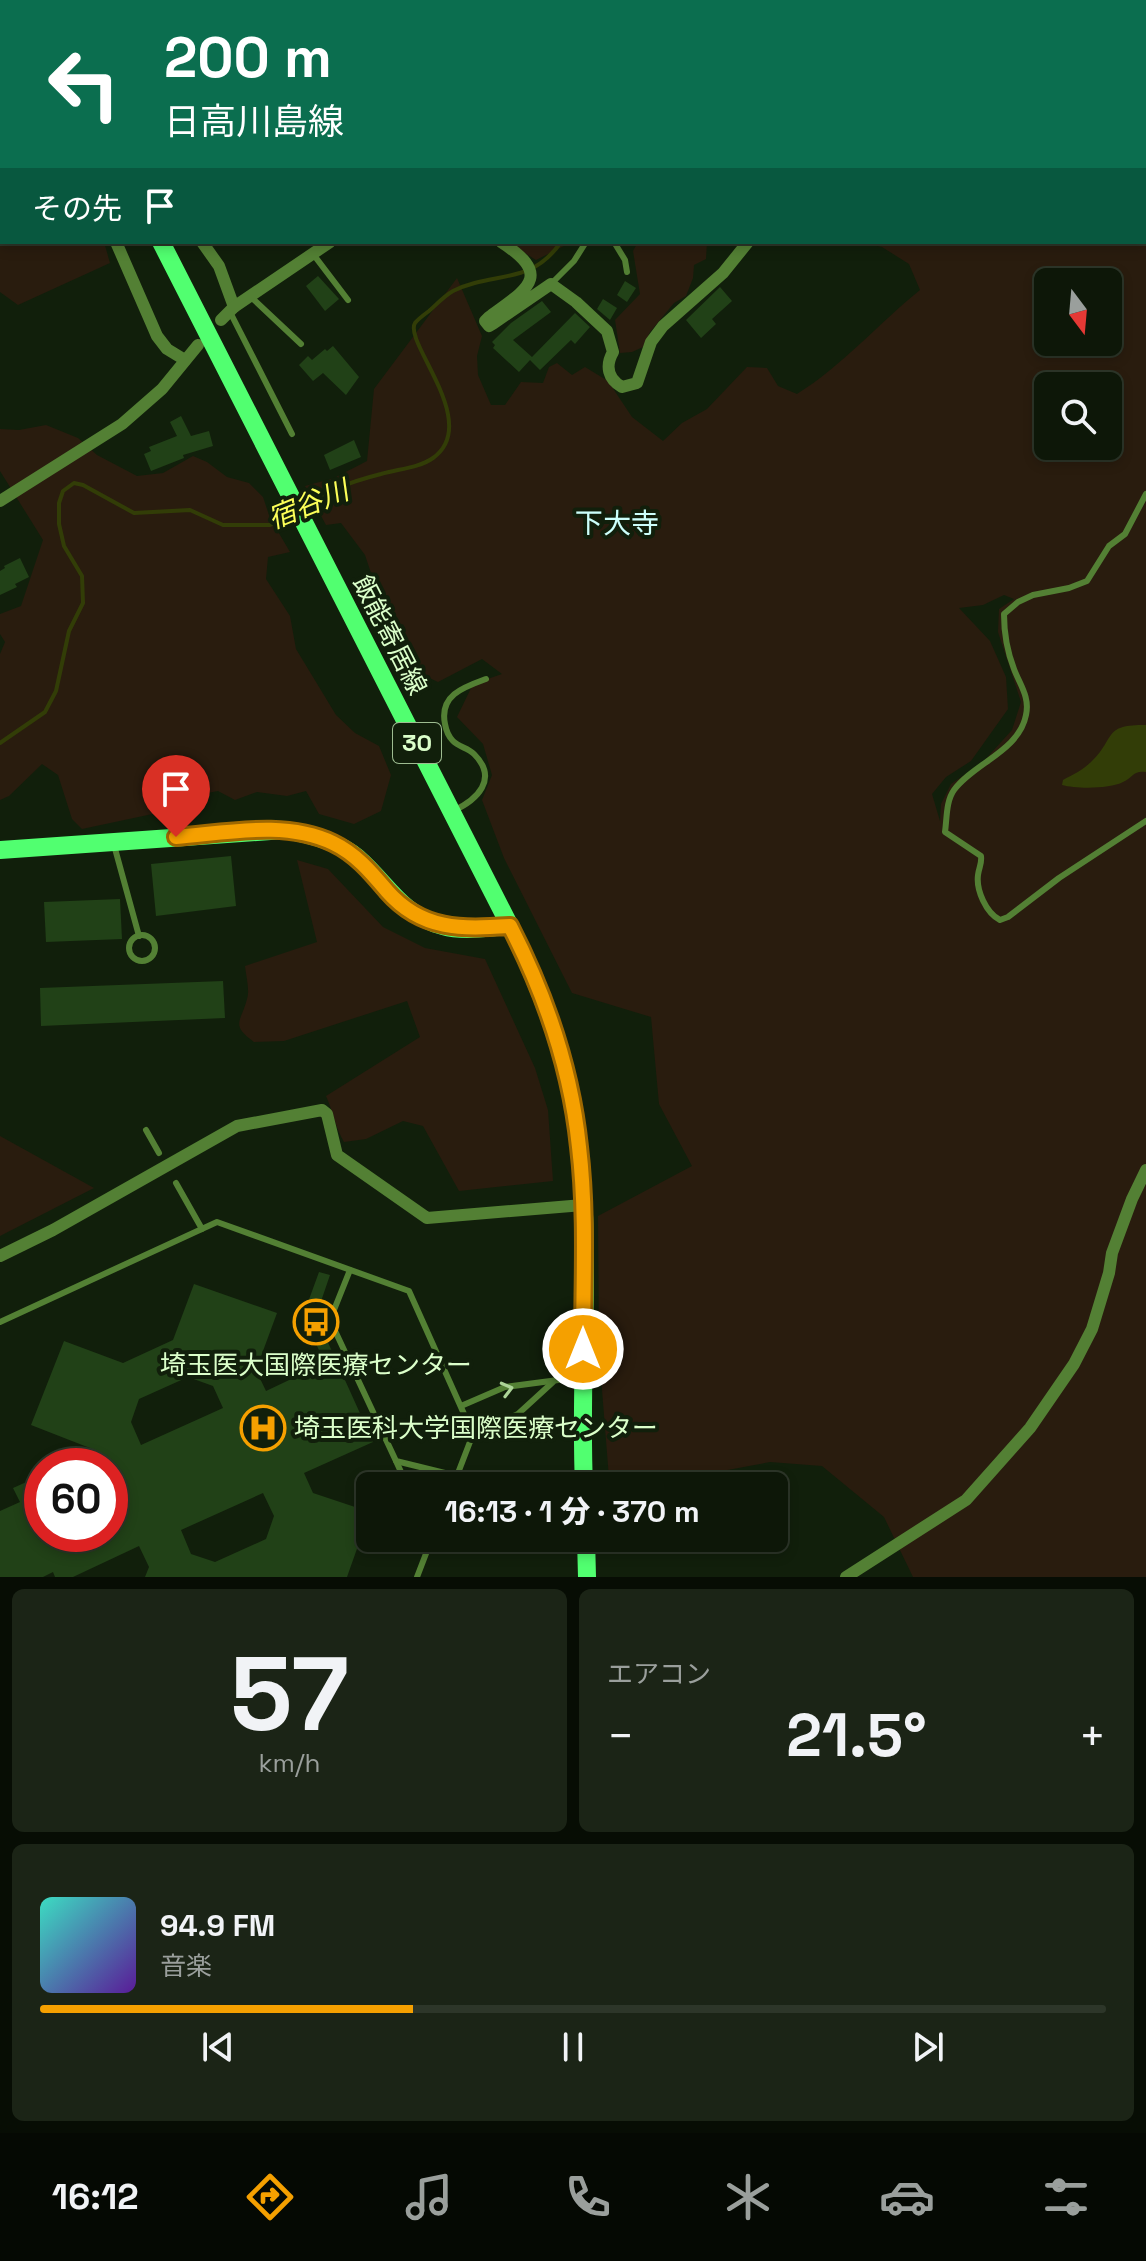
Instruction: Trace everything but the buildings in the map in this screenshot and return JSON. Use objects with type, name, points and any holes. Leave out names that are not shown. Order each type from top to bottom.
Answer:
[{"type":"main road","name":"飯能寄居線","points":[[162,244],[452,811],[540,990],[564,1060],[579,1146],[583,1205],[584,1472]]},
{"type":"main road","points":[[0,850],[269,830],[303,832],[346,850],[400,903],[425,919],[459,929],[510,926]]},
{"type":"main road","points":[[586,1552],[587,1577]]},
{"type":"street","points":[[117,244],[157,336],[167,349],[185,360]]},
{"type":"street","points":[[203,244],[219,266],[228,313],[327,244]]},
{"type":"street","points":[[504,244],[528,264],[531,276],[528,286],[489,317],[486,324],[494,323],[551,284],[607,331],[613,352],[608,371],[613,382],[622,387],[637,383],[642,376],[644,358],[663,326],[723,273],[746,244]]},
{"type":"street","points":[[0,501],[122,424],[162,389],[198,345]]},
{"type":"street","points":[[0,1256],[53,1230],[237,1126],[322,1110],[327,1114],[337,1155],[427,1218],[583,1205]]},
{"type":"street","points":[[846,1577],[966,1500],[1037,1419],[1074,1364],[1092,1329],[1112,1253],[1146,1170]]},
{"type":"lane","points":[[551,284],[574,261],[585,244]]},
{"type":"lane","points":[[615,244],[625,260],[627,272]]},
{"type":"lane","points":[[313,254],[348,300]]},
{"type":"lane","points":[[250,296],[301,344]]},
{"type":"lane","points":[[228,313],[292,434]]},
{"type":"lane","points":[[1146,494],[1125,534],[1109,546],[1101,564],[1087,581],[1033,595],[1004,614],[1008,649],[1029,701],[1026,719],[996,756],[955,789],[950,797],[945,832],[981,856],[977,877],[985,907],[1000,920],[1146,821]]},
{"type":"lane","points":[[452,811],[473,802],[484,782],[484,770],[471,751],[453,741],[444,720],[444,710],[454,694],[486,679]]},
{"type":"lane","points":[[113,841],[139,936]]},
{"type":"lane","points":[[139,936],[151,939],[154,947],[150,958],[143,961],[131,956],[129,948],[132,940],[139,936]]},
{"type":"lane","points":[[146,1130],[159,1153]]},
{"type":"lane","points":[[176,1183],[202,1229]]},
{"type":"lane","points":[[0,1322],[217,1222],[409,1291],[473,1434],[459,1472]]},
{"type":"lane","points":[[350,1270],[330,1320],[401,1472]]},
{"type":"lane","points":[[461,1406],[505,1387],[583,1377]]},
{"type":"lane","points":[[473,1434],[518,1414],[555,1380]]},
{"type":"lane","points":[[396,1461],[441,1472]]},
{"type":"lane","points":[[417,1577],[427,1552]]},
{"type":"shaded area","points":[[0,244],[105,244],[110,263],[18,305],[0,292]]},
{"type":"shaded area","points":[[510,244],[566,244],[564,246],[536,260]]},
{"type":"shaded area","points":[[637,244],[707,244],[706,259],[694,265],[686,296],[674,303],[650,332],[643,347],[620,353],[615,320],[640,294],[633,251]]},
{"type":"shaded area","points":[[869,244],[1146,244],[1146,1577],[913,1577],[884,1517],[822,1466],[770,1462],[717,1472],[609,1472],[599,1352],[598,1216],[692,1166],[659,1104],[651,1017],[572,993],[504,858],[482,800],[492,775],[483,744],[457,717],[473,684],[502,674],[482,659],[438,682],[421,674],[371,610],[366,589],[373,579],[365,555],[341,523],[326,525],[305,486],[334,478],[367,461],[374,389],[457,278],[482,336],[477,356],[478,375],[491,405],[505,405],[521,382],[543,383],[549,367],[557,363],[572,375],[585,367],[608,381],[632,417],[663,441],[682,423],[707,409],[747,367],[767,368],[778,386],[797,394],[813,383],[920,290],[909,264],[882,247]],"holes":[[[1004,595],[1014,599],[999,609],[998,632],[1021,702],[1012,730],[983,762],[951,784],[941,804],[940,821],[932,794],[946,777],[971,761],[1008,709],[1006,677],[990,641],[959,608],[983,605]]]},
{"type":"shaded area","points":[[46,425],[78,438],[97,455],[137,476],[163,473],[193,456],[227,477],[249,483],[263,497],[270,518],[290,552],[268,557],[266,579],[290,616],[296,649],[336,715],[355,733],[379,746],[391,775],[381,811],[354,824],[319,814],[306,791],[287,796],[257,792],[235,800],[218,791],[192,796],[176,809],[82,829],[72,819],[58,775],[42,764],[9,796],[0,800],[0,654],[5,642],[0,634],[0,614],[21,606],[43,540],[0,471],[0,429],[19,430]]},
{"type":"shaded area","points":[[1146,725],[1146,772],[1136,773],[1110,786],[1084,788],[1062,785],[1063,780],[1081,770],[1099,754],[1116,730]]},
{"type":"shaded area","points":[[297,860],[328,869],[383,927],[425,948],[485,959],[535,1068],[548,1110],[553,1181],[459,1191],[423,1126],[403,1121],[366,1139],[344,1142],[326,1096],[420,1037],[407,1001],[284,1041],[254,1042],[242,1031],[239,1023],[248,991],[245,966],[317,942]]},
{"type":"shaded area","points":[[0,1136],[94,1188],[0,1236]]},
{"type":"waterway","name":"宿谷川","points":[[303,507],[340,487],[433,458],[446,443],[449,425],[446,405],[414,333],[415,323],[453,291],[524,272],[549,256],[559,244]]},
{"type":"waterway","name":"宿谷川","points":[[0,743],[45,712],[56,691],[69,631],[83,603],[82,576],[64,546],[59,524],[59,503],[63,491],[74,483],[134,513],[190,510],[223,525],[270,525],[292,515]]},
{"type":"place","name":"埼玉医大国際医療センター","points":[[316,1322]]},
{"type":"place","name":"埼玉医科大学国際医療センター","points":[[263,1428]]},
{"type":"district","name":"下大寺","points":[[617,523]]},
{"type":"route","points":[[176,837],[269,830],[303,832],[332,842],[358,858],[390,894],[425,919],[459,929],[510,926],[546,1004],[564,1060],[572,1101],[583,1205],[583,1349]]}]
